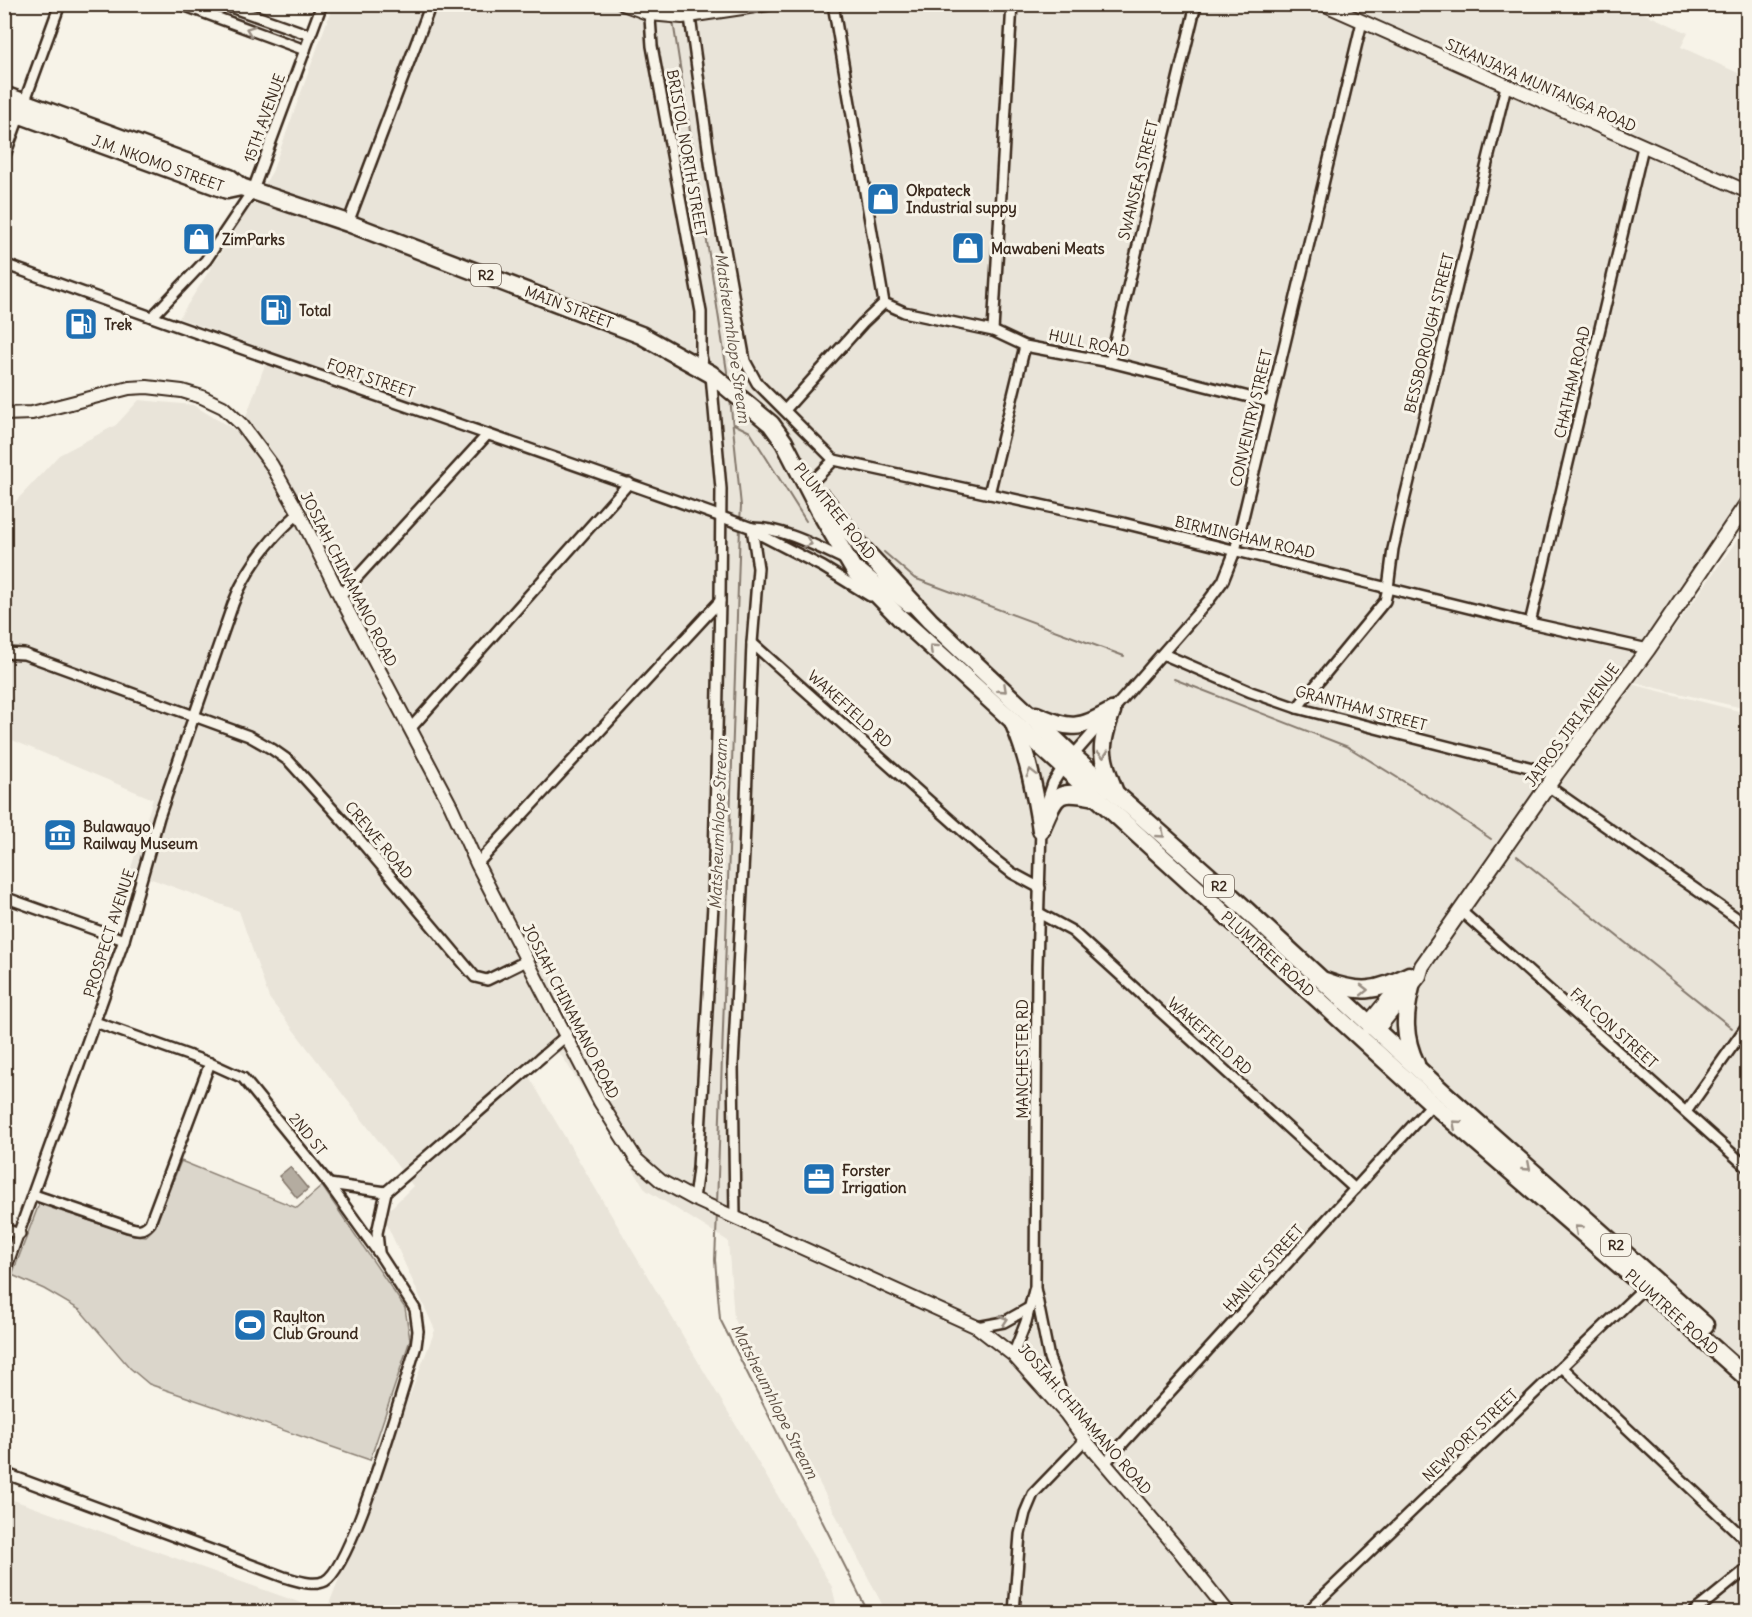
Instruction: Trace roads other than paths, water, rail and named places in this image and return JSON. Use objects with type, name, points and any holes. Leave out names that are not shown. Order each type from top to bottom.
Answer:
[{"type":"highway","name":"J.M. NKOMO STREET","points":[[4,95],[16,108],[230,178],[247,189]]},
{"type":"highway","name":"MAIN STREET","points":[[247,189],[348,224],[641,335],[712,375],[739,396],[771,424],[794,459]]},
{"type":"highway","name":"PLUMTREE ROAD","points":[[794,459],[863,549],[1019,714],[1068,761],[1116,796],[1216,883],[1421,1072],[1438,1098]]},
{"type":"highway","name":"PLUMTREE ROAD","points":[[794,459],[814,501],[862,580],[898,617],[1019,714]]},
{"type":"highway","points":[[1041,830],[1019,714],[1068,727],[1087,724],[1112,711]]},
{"type":"highway","points":[[1112,711],[1104,734],[1101,754],[1116,796]]},
{"type":"highway","name":"PLUMTREE ROAD","points":[[1068,761],[1095,797],[1378,1055],[1438,1098],[1650,1283],[1748,1364]]},
{"type":"highway","points":[[1041,830],[1054,803],[1061,795],[1068,792],[1095,797]]},
{"type":"highway","points":[[1318,979],[1343,988],[1370,990],[1414,976],[1404,1025],[1409,1049],[1421,1072]]},
{"type":"highway","points":[[1344,1022],[1360,1027],[1371,1027],[1371,1037],[1378,1055]]},
{"type":"highway","name":"PLUMTREE ROAD","points":[[1650,1283],[1748,1379]]},
{"type":"main road","name":"JAIROS JIRI AVENUE","points":[[1371,1027],[1382,1023],[1556,774],[1648,649],[1748,501]]},
{"type":"street","points":[[4,158],[16,108],[60,4]]},
{"type":"street","points":[[180,4],[305,50]]},
{"type":"street","points":[[222,4],[310,35]]},
{"type":"street","name":"15TH AVENUE","points":[[152,317],[206,260],[247,189],[322,4]]},
{"type":"street","points":[[348,224],[431,4]]},
{"type":"street","points":[[623,4],[652,12],[686,17],[709,9],[770,4]]},
{"type":"street","points":[[785,410],[849,338],[884,303],[833,4]]},
{"type":"street","points":[[993,331],[1012,4]]},
{"type":"street","name":"SWANSEA STREET","points":[[1110,362],[1196,4]]},
{"type":"street","name":"SIKANJAYA MUNTANGA ROAD","points":[[1323,4],[1748,192]]},
{"type":"street","name":"BRISTOL NORTH STREET","points":[[652,12],[652,46],[701,312],[701,356],[712,375],[724,519],[713,905],[698,1168],[694,1199]]},
{"type":"street","points":[[686,17],[742,352],[747,367],[757,383],[834,460],[812,483]]},
{"type":"street","name":"CONVENTRY STREET","points":[[1041,830],[1047,796],[1068,761],[1209,600],[1223,581],[1235,551],[1362,22]]},
{"type":"street","name":"BESSBOROUGH STREET","points":[[1297,708],[1385,601],[1393,549],[1405,497],[1506,86]]},
{"type":"street","name":"CHATHAM ROAD","points":[[1530,623],[1643,147]]},
{"type":"street","name":"FORT STREET","points":[[4,264],[629,483],[750,528]]},
{"type":"street","name":"HULL ROAD","points":[[884,303],[904,312],[993,331],[1025,346],[1110,362],[1269,402]]},
{"type":"street","points":[[989,494],[1025,346]]},
{"type":"street","name":"JOSIAH CHINAMANO ROAD","points":[[4,414],[32,413],[129,388],[165,388],[202,397],[223,407],[243,425],[271,464],[299,513],[340,596],[451,806],[477,864],[600,1102],[636,1159],[662,1181],[694,1199],[977,1327],[1013,1355],[1066,1414],[1228,1612]]},
{"type":"street","points":[[340,596],[487,435]]},
{"type":"street","name":"BIRMINGHAM ROAD","points":[[834,460],[1235,551],[1530,623],[1648,649]]},
{"type":"street","points":[[410,729],[629,483]]},
{"type":"street","name":"PROSPECT AVENUE","points":[[4,1274],[124,940],[159,817],[230,613],[243,581],[258,556],[271,539],[299,513]]},
{"type":"street","points":[[750,528],[765,528],[849,561],[866,572],[917,615],[930,621]]},
{"type":"street","points":[[750,528],[844,579],[898,617]]},
{"type":"street","points":[[733,1216],[733,1065],[752,643],[758,568],[750,528]]},
{"type":"street","points":[[477,864],[602,732],[720,600]]},
{"type":"street","name":"WAKEFIELD RD","points":[[752,643],[994,859],[1012,873],[1040,888]]},
{"type":"street","name":"CREWE ROAD","points":[[4,653],[24,654],[249,736],[289,761],[354,833],[475,977],[487,980],[528,960]]},
{"type":"street","name":"GRANTHAM STREET","points":[[1163,654],[1251,692],[1297,708],[1556,774]]},
{"type":"street","points":[[1548,786],[1748,926]]},
{"type":"street","name":"MANCHESTER RD","points":[[1035,1288],[1041,830]]},
{"type":"street","points":[[4,897],[124,940]]},
{"type":"street","name":"FALCON STREET","points":[[1461,911],[1748,1168]]},
{"type":"street","name":"WAKEFIELD RD","points":[[1039,913],[1072,931],[1355,1189]]},
{"type":"street","name":"2ND ST","points":[[4,1473],[284,1577],[319,1583],[332,1574],[346,1552],[379,1464],[416,1347],[418,1331],[415,1309],[329,1184],[243,1078],[210,1063],[95,1023]]},
{"type":"street","points":[[1686,1112],[1748,1024]]},
{"type":"street","points":[[380,1255],[377,1233],[386,1192],[567,1035]]},
{"type":"street","points":[[34,1195],[128,1227],[139,1230],[145,1228],[150,1223],[210,1063]]},
{"type":"street","name":"HANLEY STREET","points":[[1105,1463],[1438,1098]]},
{"type":"street","points":[[329,1184],[386,1192]]},
{"type":"street","points":[[4,1229],[20,1234]]},
{"type":"street","name":"NEWPORT STREET","points":[[1307,1612],[1650,1283]]},
{"type":"street","points":[[1013,1355],[1020,1340],[1035,1288]]},
{"type":"street","points":[[1035,1288],[1049,1358],[1064,1399],[1066,1414]]},
{"type":"street","points":[[977,1327],[1004,1322],[1029,1308]]},
{"type":"street","points":[[1562,1367],[1748,1542]]},
{"type":"street","points":[[1014,1612],[1020,1534],[1025,1513],[1034,1494],[1085,1440]]},
{"type":"street","points":[[1694,1612],[1748,1568]]},
{"type":"waterway","name":"Matsheumhlope Stream","points":[[670,4],[672,13]]},
{"type":"waterway","name":"Matsheumhlope Stream","points":[[673,21],[728,378]]},
{"type":"waterway","name":"Matsheumhlope Stream","points":[[730,398],[741,506],[740,521]]},
{"type":"waterway","points":[[734,424],[750,432],[806,521]]},
{"type":"waterway","name":"Matsheumhlope Stream","points":[[717,1205],[740,527]]},
{"type":"waterway","points":[[884,552],[914,578],[1124,656]]},
{"type":"waterway","points":[[1174,679],[1348,747],[1440,804],[1491,839]]},
{"type":"waterway","points":[[1517,856],[1732,1028]]},
{"type":"waterway","name":"Matsheumhlope Stream","points":[[717,1213],[715,1260],[720,1319],[868,1612]]},
{"type":"place","name":"Okpateck Industrial suppy","points":[[883,199]]},
{"type":"place","name":"ZimParks","points":[[199,239]]},
{"type":"place","name":"Mawabeni Meats","points":[[968,248]]},
{"type":"place","name":"Total","points":[[276,310]]},
{"type":"place","name":"Trek","points":[[81,324]]},
{"type":"place","name":"Bulawayo Railway Museum","points":[[60,835]]},
{"type":"place","name":"Forster Irrigation","points":[[819,1179]]},
{"type":"place","name":"Raylton Club Ground","points":[[250,1325]]}]
